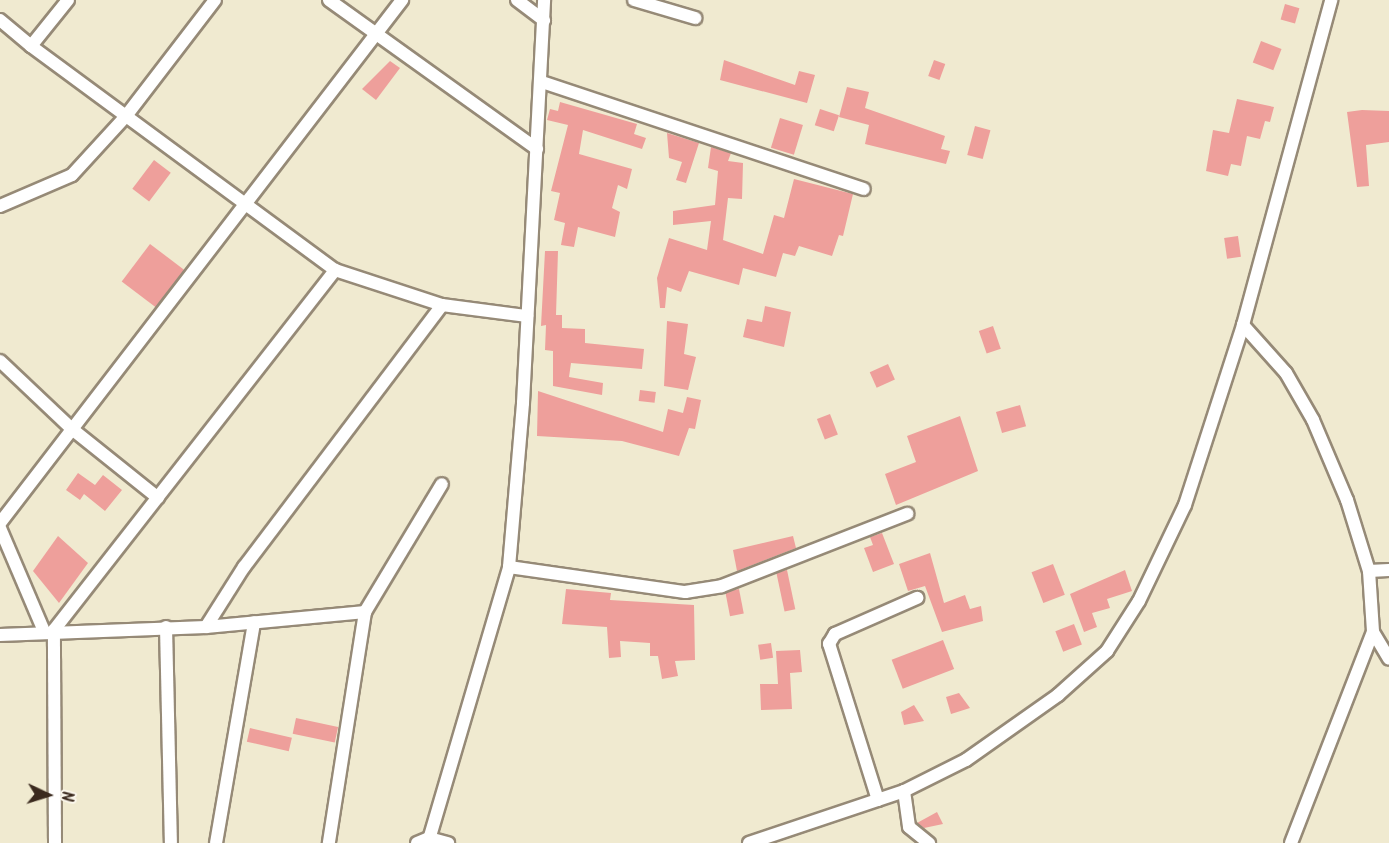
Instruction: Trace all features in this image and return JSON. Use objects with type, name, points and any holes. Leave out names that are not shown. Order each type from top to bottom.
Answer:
[{"type":"street","points":[[31,46],[68,0]]},
{"type":"street","points":[[0,206],[72,175],[126,116],[214,0]]},
{"type":"street","points":[[329,0],[537,149]]},
{"type":"street","points":[[0,523],[374,33],[402,0]]},
{"type":"street","points":[[517,0],[544,20]]},
{"type":"street","points":[[429,840],[509,567],[542,82],[544,0]]},
{"type":"street","points":[[634,0],[695,18]]},
{"type":"street","points":[[749,843],[878,800],[966,760],[1058,695],[1107,651],[1139,601],[1185,505],[1243,325],[1331,0]]},
{"type":"street","points":[[0,20],[31,46],[126,116],[248,201],[335,270],[442,305],[527,316]]},
{"type":"street","points":[[542,82],[689,127],[864,189]]},
{"type":"street","points":[[49,630],[158,498],[335,270]]},
{"type":"street","points":[[206,627],[244,567],[442,305]]},
{"type":"street","points":[[1243,325],[1286,374],[1313,420],[1369,571],[1373,632],[1291,843]]},
{"type":"street","points":[[0,361],[72,429],[158,498]]},
{"type":"street","points":[[329,843],[365,612],[442,484]]},
{"type":"street","points":[[509,567],[685,592],[722,586],[907,514]]},
{"type":"street","points":[[0,528],[49,630],[56,843]]},
{"type":"street","points":[[1369,571],[1389,570]]},
{"type":"street","points":[[878,800],[829,644],[834,634],[917,598]]},
{"type":"street","points":[[0,635],[49,630],[206,627],[365,612]]},
{"type":"street","points":[[216,843],[254,622]]},
{"type":"street","points":[[166,627],[171,843]]},
{"type":"street","points":[[1373,632],[1389,660]]},
{"type":"street","points":[[904,790],[909,827],[929,843]]},
{"type":"street","points":[[417,843],[429,840],[448,843]]},
{"type":"building","points":[[1285,4],[1299,8],[1295,24],[1281,19]]},
{"type":"building","points":[[1261,41],[1282,49],[1273,70],[1253,62]]},
{"type":"building","points":[[724,60],[795,85],[799,71],[815,75],[807,103],[720,80]]},
{"type":"building","points":[[934,60],[945,64],[939,80],[928,76]]},
{"type":"building","points":[[390,61],[400,68],[376,100],[362,89]]},
{"type":"building","points":[[847,87],[869,92],[865,108],[945,136],[941,149],[950,151],[946,164],[865,144],[869,125],[839,117]]},
{"type":"building","points":[[1237,99],[1274,107],[1270,122],[1265,121],[1260,139],[1247,136],[1241,166],[1231,164],[1228,176],[1206,171],[1213,130],[1229,133]]},
{"type":"building","points":[[560,102],[637,124],[634,134],[646,138],[642,149],[583,130],[579,154],[632,169],[627,189],[618,185],[612,208],[620,212],[615,237],[578,227],[574,247],[561,245],[565,223],[554,220],[560,193],[551,191],[568,125],[547,120],[550,109],[558,111]]},
{"type":"building","points":[[820,109],[839,115],[834,131],[815,125]]},
{"type":"building","points":[[1389,111],[1389,142],[1366,145],[1369,186],[1357,187],[1347,112]]},
{"type":"building","points":[[780,118],[803,125],[794,155],[771,148]]},
{"type":"building","points":[[975,126],[990,130],[983,159],[967,155]]},
{"type":"building","points":[[667,133],[699,143],[686,183],[676,180],[682,162],[669,158]]},
{"type":"building","points":[[711,147],[731,153],[728,161],[743,163],[742,199],[728,198],[723,240],[763,254],[774,215],[784,218],[794,179],[853,194],[843,236],[839,235],[832,256],[799,246],[795,256],[783,253],[776,277],[743,268],[739,285],[689,271],[681,292],[667,287],[665,308],[660,308],[657,278],[669,238],[707,250],[711,221],[673,225],[673,211],[715,205],[718,171],[708,168]]},
{"type":"building","points":[[154,160],[171,173],[149,201],[132,189]]},
{"type":"building","points":[[1238,236],[1241,257],[1227,259],[1224,238]]},
{"type":"building","points":[[150,244],[184,270],[156,307],[122,282]]},
{"type":"building","points":[[545,251],[558,251],[556,315],[562,315],[562,328],[585,329],[585,343],[644,349],[642,369],[571,363],[569,377],[603,383],[602,395],[553,386],[553,351],[545,350],[546,325],[541,326]]},
{"type":"building","points":[[765,306],[791,312],[784,347],[743,337],[747,319],[762,322]]},
{"type":"building","points":[[667,321],[688,324],[684,354],[696,357],[688,390],[664,386]]},
{"type":"building","points":[[993,326],[1001,349],[987,354],[979,331]]},
{"type":"building","points":[[888,364],[895,380],[877,388],[870,372]]},
{"type":"building","points":[[640,390],[656,392],[655,403],[639,401]]},
{"type":"building","points":[[538,391],[663,432],[668,409],[683,413],[687,397],[701,400],[695,429],[689,428],[679,456],[622,441],[537,436]]},
{"type":"building","points":[[1020,405],[1026,426],[1002,433],[996,412]]},
{"type":"building","points":[[830,414],[838,435],[825,440],[817,419]]},
{"type":"building","points":[[960,416],[978,471],[896,505],[885,474],[916,462],[907,436]]},
{"type":"building","points":[[78,473],[95,485],[103,475],[122,490],[105,511],[84,494],[80,500],[66,490]]},
{"type":"building","points":[[882,533],[894,564],[873,572],[864,548],[873,545],[870,537]]},
{"type":"building","points":[[58,536],[88,563],[59,603],[33,571]]},
{"type":"building","points":[[793,536],[796,548],[737,571],[733,550]]},
{"type":"building","points":[[930,553],[944,603],[965,595],[970,609],[981,606],[983,621],[942,632],[925,586],[908,591],[899,564]]},
{"type":"building","points":[[1053,564],[1065,595],[1043,603],[1032,572]]},
{"type":"building","points":[[787,570],[795,609],[785,611],[776,572]]},
{"type":"building","points":[[1125,570],[1132,591],[1107,599],[1110,608],[1092,613],[1097,627],[1084,632],[1070,594]]},
{"type":"building","points":[[566,589],[611,593],[610,600],[694,605],[695,660],[675,661],[678,676],[662,679],[658,656],[650,656],[650,643],[620,641],[621,657],[609,658],[607,627],[562,624]]},
{"type":"building","points":[[739,589],[744,614],[730,616],[725,592]]},
{"type":"building","points":[[1074,624],[1082,645],[1063,652],[1055,631]]},
{"type":"building","points":[[943,640],[954,669],[903,689],[892,660]]},
{"type":"building","points":[[771,643],[773,658],[760,660],[758,645]]},
{"type":"building","points":[[800,650],[802,672],[790,673],[792,709],[761,710],[760,684],[778,684],[776,651]]},
{"type":"building","points":[[959,693],[970,708],[951,714],[946,697]]},
{"type":"building","points":[[914,705],[924,721],[904,725],[901,712]]},
{"type":"building","points":[[296,718],[338,727],[335,743],[293,734]]},
{"type":"building","points":[[250,728],[292,738],[289,751],[247,742]]},
{"type":"building","points":[[937,812],[943,824],[924,828],[917,823]]}]
